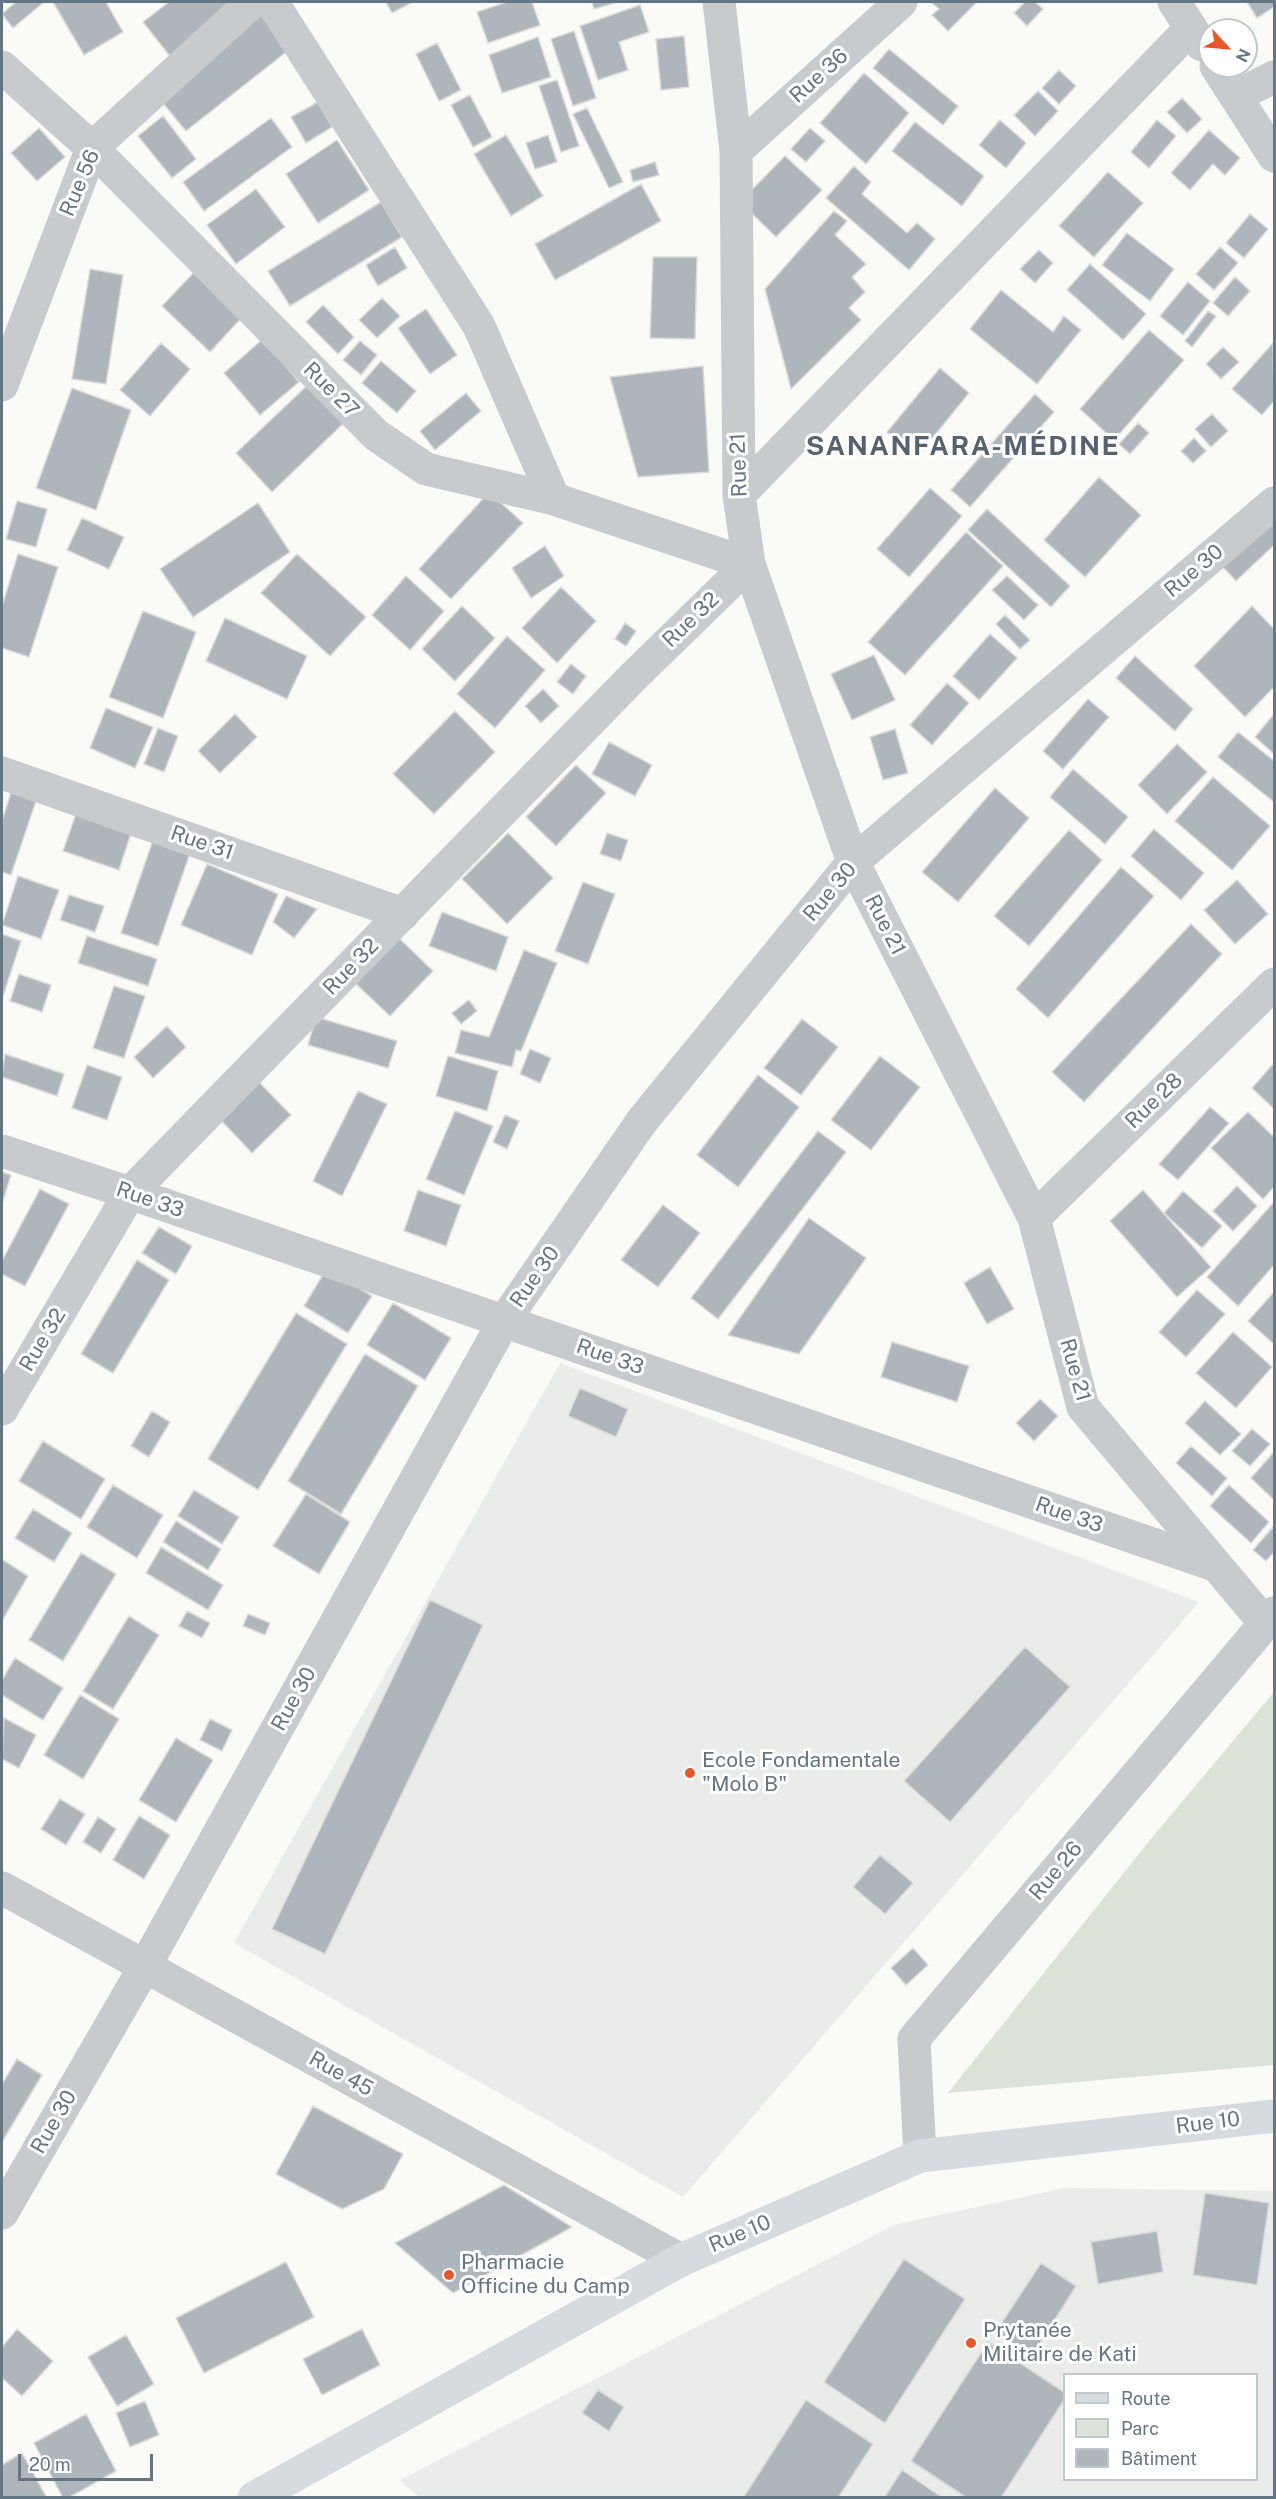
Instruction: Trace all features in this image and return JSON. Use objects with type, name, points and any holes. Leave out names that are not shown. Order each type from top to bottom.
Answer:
[{"type":"main road","name":"Rue 10","points":[[254,2498],[681,2260],[920,2156],[1275,2116]]},
{"type":"street","name":"Rue 56","points":[[2,379],[92,148],[252,2]]},
{"type":"street","points":[[272,2],[479,326],[554,499]]},
{"type":"street","name":"Rue 21","points":[[718,2],[736,151],[739,495],[749,564],[853,862],[1034,1218],[1083,1407],[1217,1566],[1271,1620]]},
{"type":"street","name":"Rue 36","points":[[736,151],[901,2]]},
{"type":"street","points":[[739,495],[1182,15],[1198,39]]},
{"type":"street","name":"Rue 27","points":[[2,67],[92,148],[376,435],[426,469],[554,499],[749,564]]},
{"type":"street","points":[[1236,96],[1275,77]]},
{"type":"street","points":[[1224,78],[1275,156]]},
{"type":"street","name":"Rue 30","points":[[2,2213],[145,1966],[504,1321],[642,1121],[853,862],[1275,503]]},
{"type":"street","name":"Rue 32","points":[[2,1409],[130,1193],[632,678],[749,564]]},
{"type":"street","name":"Rue 31","points":[[2,773],[403,914]]},
{"type":"street","name":"Rue 28","points":[[1034,1218],[1275,984]]},
{"type":"street","name":"Rue 33","points":[[2,1151],[1217,1566]]},
{"type":"street","name":"Rue 26","points":[[920,2156],[914,2039],[1271,1620]]},
{"type":"street","name":"Rue 45","points":[[2,1888],[681,2260]]},
{"type":"shaded area","name":"Ecole Fondamentale \"Molo B\"","points":[[560,1363],[1199,1602],[683,2197],[234,1943]]},
{"type":"shaded area","name":"Prytanée Militaire de Kati","points":[[1064,2188],[1274,2191],[1274,2497],[420,2498],[400,2480],[894,2225]]},
{"type":"green space","points":[[1274,1692],[1274,2065],[948,2093],[1146,1845]]},
{"type":"building","points":[[16,2],[44,2],[13,28],[2,14]]},
{"type":"building","points":[[53,2],[106,2],[123,32],[84,55]]},
{"type":"building","points":[[169,2],[248,2],[173,60],[143,22]]},
{"type":"building","points":[[386,2],[410,2],[411,3],[392,13]]},
{"type":"building","points":[[507,2],[532,2],[540,25],[488,43],[477,12]]},
{"type":"building","points":[[592,2],[618,2],[594,9]]},
{"type":"building","points":[[931,2],[977,2],[948,31],[932,15],[939,9]]},
{"type":"building","points":[[1025,2],[1035,2],[1043,9],[1027,26],[1014,13]]},
{"type":"building","points":[[1247,2],[1274,2],[1274,7],[1257,18]]},
{"type":"building","points":[[640,5],[649,32],[619,42],[628,70],[598,80],[580,26]]},
{"type":"building","points":[[263,14],[290,49],[186,131],[158,97]]},
{"type":"building","points":[[574,31],[596,98],[573,106],[551,39]]},
{"type":"building","points":[[684,36],[689,87],[661,90],[656,39]]},
{"type":"building","points":[[538,37],[551,77],[502,93],[489,55]]},
{"type":"building","points":[[437,43],[461,90],[439,101],[416,54]]},
{"type":"building","points":[[889,49],[958,106],[943,125],[873,68]]},
{"type":"building","points":[[1059,70],[1076,86],[1059,104],[1042,88]]},
{"type":"building","points":[[864,73],[909,113],[866,164],[820,123]]},
{"type":"building","points":[[557,80],[579,146],[561,152],[539,86]]},
{"type":"building","points":[[1038,91],[1058,111],[1035,136],[1014,115]]},
{"type":"building","points":[[470,95],[492,137],[473,147],[451,105]]},
{"type":"building","points":[[1182,98],[1202,119],[1187,133],[1167,112]]},
{"type":"building","points":[[318,102],[332,127],[306,143],[291,117]]},
{"type":"building","points":[[587,108],[623,182],[609,188],[573,114]]},
{"type":"building","points":[[163,116],[196,159],[172,178],[138,136]]},
{"type":"building","points":[[271,118],[292,147],[204,211],[183,182]]},
{"type":"building","points":[[1000,120],[1026,143],[1006,168],[979,145]]},
{"type":"building","points":[[1157,120],[1176,136],[1149,168],[1131,152]]},
{"type":"building","points":[[915,122],[984,176],[962,206],[892,151]]},
{"type":"building","points":[[39,128],[65,157],[37,181],[11,153]]},
{"type":"building","points":[[810,128],[825,141],[806,162],[791,149]]},
{"type":"building","points":[[1209,130],[1240,158],[1225,175],[1213,164],[1190,190],[1171,173]]},
{"type":"building","points":[[506,135],[543,196],[511,216],[474,154]]},
{"type":"building","points":[[548,135],[557,162],[535,169],[526,143]]},
{"type":"building","points":[[337,140],[369,190],[318,223],[286,174]]},
{"type":"building","points":[[785,156],[822,190],[776,237],[740,202]]},
{"type":"building","points":[[655,162],[659,175],[633,182],[630,170]]},
{"type":"building","points":[[854,166],[871,182],[862,194],[907,233],[917,223],[935,239],[909,270],[826,198]]},
{"type":"building","points":[[1108,172],[1143,203],[1094,257],[1059,226]]},
{"type":"building","points":[[641,184],[661,221],[555,280],[535,244]]},
{"type":"building","points":[[256,189],[285,227],[236,264],[207,225]]},
{"type":"building","points":[[381,202],[402,237],[290,306],[268,271]]},
{"type":"building","points":[[834,211],[847,221],[835,235],[866,264],[852,277],[865,292],[849,308],[861,320],[791,389],[765,289]]},
{"type":"building","points":[[1250,214],[1268,229],[1244,258],[1226,243]]},
{"type":"building","points":[[1127,233],[1174,269],[1150,301],[1102,265]]},
{"type":"building","points":[[395,247],[407,268],[378,286],[366,265]]},
{"type":"building","points":[[1220,247],[1238,263],[1214,290],[1196,274]]},
{"type":"building","points":[[1039,250],[1053,263],[1035,283],[1020,269]]},
{"type":"building","points":[[653,257],[697,257],[695,339],[650,338]]},
{"type":"building","points":[[1090,264],[1146,314],[1123,340],[1067,290]]},
{"type":"building","points":[[198,268],[245,314],[210,352],[162,306]]},
{"type":"building","points":[[90,269],[123,275],[106,384],[72,379]]},
{"type":"building","points":[[1235,277],[1250,291],[1228,316],[1213,303]]},
{"type":"building","points":[[1188,282],[1210,301],[1183,335],[1160,316]]},
{"type":"building","points":[[1001,290],[1053,332],[1064,316],[1081,330],[1037,384],[970,329]]},
{"type":"building","points":[[382,298],[400,316],[377,338],[359,320]]},
{"type":"building","points":[[323,305],[354,337],[338,354],[306,322]]},
{"type":"building","points":[[426,309],[457,355],[430,374],[398,328]]},
{"type":"building","points":[[1208,311],[1216,316],[1192,347],[1185,341]]},
{"type":"building","points":[[1149,330],[1184,360],[1114,440],[1080,409]]},
{"type":"building","points":[[263,339],[299,382],[260,415],[224,373]]},
{"type":"building","points":[[360,341],[377,355],[361,375],[343,360]]},
{"type":"building","points":[[161,343],[190,369],[150,416],[120,390]]},
{"type":"building","points":[[1273,343],[1274,401],[1262,415],[1232,389]]},
{"type":"building","points":[[1223,347],[1239,362],[1221,379],[1206,364]]},
{"type":"building","points":[[381,361],[416,391],[397,413],[362,383]]},
{"type":"building","points":[[703,366],[709,472],[638,477],[610,377]]},
{"type":"building","points":[[940,368],[969,393],[917,457],[887,432]]},
{"type":"building","points":[[313,380],[349,418],[272,492],[236,453]]},
{"type":"building","points":[[72,388],[131,410],[96,510],[36,488]]},
{"type":"building","points":[[466,393],[481,411],[435,450],[420,431]]},
{"type":"building","points":[[1035,394],[1054,412],[970,507],[951,490]]},
{"type":"building","points":[[1212,414],[1228,431],[1211,447],[1195,429]]},
{"type":"building","points":[[1138,423],[1149,433],[1130,454],[1119,444]]},
{"type":"building","points":[[1194,438],[1206,451],[1193,463],[1181,451]]},
{"type":"building","points":[[1099,477],[1141,515],[1085,577],[1044,540]]},
{"type":"building","points":[[930,488],[962,516],[909,577],[877,549]]},
{"type":"building","points":[[489,492],[523,523],[451,599],[419,569]]},
{"type":"building","points":[[17,501],[47,509],[36,547],[6,539]]},
{"type":"building","points":[[258,503],[290,552],[193,617],[160,569]]},
{"type":"building","points":[[987,509],[1070,586],[1051,607],[968,530]]},
{"type":"building","points":[[1274,517],[1274,545],[1236,581],[1222,566]]},
{"type":"building","points":[[82,518],[124,537],[109,569],[67,550]]},
{"type":"building","points":[[966,532],[1003,566],[905,675],[868,642]]},
{"type":"building","points":[[545,546],[564,576],[531,598],[512,568]]},
{"type":"building","points":[[18,554],[58,567],[29,657],[2,648],[2,606]]},
{"type":"building","points":[[297,554],[366,617],[330,656],[261,593]]},
{"type":"building","points":[[406,576],[444,611],[410,650],[372,615]]},
{"type":"building","points":[[1007,576],[1038,605],[1024,620],[992,590]]},
{"type":"building","points":[[561,587],[596,621],[557,663],[522,628]]},
{"type":"building","points":[[462,606],[495,638],[455,681],[422,649]]},
{"type":"building","points":[[1252,606],[1274,629],[1274,687],[1245,717],[1194,666]]},
{"type":"building","points":[[143,611],[196,632],[163,718],[109,697]]},
{"type":"building","points":[[1005,615],[1030,640],[1020,649],[996,624]]},
{"type":"building","points":[[225,618],[307,656],[287,699],[206,661]]},
{"type":"building","points":[[625,623],[636,631],[626,646],[615,639]]},
{"type":"building","points":[[990,634],[1017,658],[979,700],[953,676]]},
{"type":"building","points":[[507,636],[545,670],[495,728],[457,694]]},
{"type":"building","points":[[874,655],[895,700],[852,720],[831,674]]},
{"type":"building","points":[[1135,656],[1193,709],[1175,731],[1116,678]]},
{"type":"building","points":[[571,664],[586,676],[573,694],[557,682]]},
{"type":"building","points":[[947,683],[969,703],[932,745],[910,725]]},
{"type":"building","points":[[543,689],[559,706],[541,723],[525,706]]},
{"type":"building","points":[[1088,699],[1109,717],[1063,769],[1043,751]]},
{"type":"building","points":[[106,708],[153,727],[135,768],[90,748]]},
{"type":"building","points":[[455,711],[495,752],[434,814],[393,774]]},
{"type":"building","points":[[235,714],[257,737],[220,773],[198,751]]},
{"type":"building","points":[[1274,714],[1274,754],[1255,737]]},
{"type":"building","points":[[158,728],[178,736],[164,772],[144,764]]},
{"type":"building","points":[[895,729],[908,773],[883,780],[870,737]]},
{"type":"building","points":[[1238,732],[1274,761],[1274,802],[1218,757]]},
{"type":"building","points":[[609,742],[652,765],[635,796],[592,774]]},
{"type":"building","points":[[1177,744],[1207,772],[1167,814],[1138,785]]},
{"type":"building","points":[[576,765],[606,793],[556,846],[526,817]]},
{"type":"building","points":[[1073,769],[1128,817],[1105,844],[1050,797]]},
{"type":"building","points":[[1213,777],[1270,826],[1232,870],[1175,821]]},
{"type":"building","points":[[995,788],[1029,818],[958,902],[922,872]]},
{"type":"building","points":[[12,789],[37,798],[11,875],[2,872],[2,821]]},
{"type":"building","points":[[77,811],[132,830],[119,870],[63,851]]},
{"type":"building","points":[[1154,829],[1204,873],[1181,900],[1131,856]]},
{"type":"building","points":[[1069,830],[1102,860],[1029,946],[994,916]]},
{"type":"building","points":[[508,833],[553,878],[507,924],[462,879]]},
{"type":"building","points":[[607,833],[628,840],[621,861],[600,854]]},
{"type":"building","points":[[153,840],[190,853],[158,946],[121,933]]},
{"type":"building","points":[[207,864],[278,894],[252,955],[181,925]]},
{"type":"building","points":[[1121,867],[1154,896],[1048,1018],[1016,989]]},
{"type":"building","points":[[18,876],[59,890],[41,939],[2,925]]},
{"type":"building","points":[[1237,880],[1268,914],[1235,944],[1204,910]]},
{"type":"building","points":[[583,882],[615,894],[588,964],[555,951]]},
{"type":"building","points":[[69,895],[104,906],[95,932],[60,920]]},
{"type":"building","points":[[286,896],[317,909],[294,938],[273,922]]},
{"type":"building","points":[[442,912],[508,937],[496,971],[429,946]]},
{"type":"building","points":[[1191,924],[1222,954],[1084,1102],[1052,1072]]},
{"type":"building","points":[[2,934],[21,941],[2,999]]},
{"type":"building","points":[[87,936],[157,959],[148,986],[78,963]]},
{"type":"building","points":[[398,937],[433,971],[390,1016],[354,982]]},
{"type":"building","points":[[524,950],[557,963],[521,1051],[516,1050],[512,1067],[455,1053],[461,1030],[489,1037]]},
{"type":"building","points":[[19,974],[51,985],[42,1012],[10,1001]]},
{"type":"building","points":[[114,986],[145,996],[124,1058],[93,1048]]},
{"type":"building","points":[[469,1000],[477,1011],[461,1024],[452,1013]]},
{"type":"building","points":[[316,1017],[397,1041],[388,1068],[308,1045]]},
{"type":"building","points":[[802,1019],[838,1047],[801,1095],[764,1068]]},
{"type":"building","points":[[167,1026],[186,1047],[153,1078],[134,1057]]},
{"type":"building","points":[[530,1049],[551,1058],[540,1083],[520,1074]]},
{"type":"building","points":[[5,1054],[64,1074],[57,1096],[2,1077]]},
{"type":"building","points":[[448,1056],[498,1071],[487,1111],[436,1096]]},
{"type":"building","points":[[880,1056],[920,1087],[871,1150],[831,1120]]},
{"type":"building","points":[[1274,1063],[1274,1109],[1252,1088]]},
{"type":"building","points":[[87,1065],[122,1077],[107,1120],[72,1108]]},
{"type":"building","points":[[758,1075],[799,1107],[738,1187],[697,1155]]},
{"type":"building","points":[[255,1078],[291,1115],[252,1153],[217,1116]]},
{"type":"building","points":[[358,1091],[387,1104],[342,1196],[313,1181]]},
{"type":"building","points":[[1210,1107],[1229,1123],[1178,1180],[1159,1164]]},
{"type":"building","points":[[455,1111],[493,1126],[464,1195],[426,1179]]},
{"type":"building","points":[[1248,1112],[1274,1137],[1274,1187],[1263,1199],[1211,1148]]},
{"type":"building","points":[[505,1115],[519,1121],[507,1149],[493,1142]]},
{"type":"building","points":[[818,1131],[846,1152],[718,1319],[691,1298]]},
{"type":"building","points":[[2,1172],[11,1175],[2,1204]]},
{"type":"building","points":[[1237,1186],[1257,1206],[1233,1231],[1213,1211]]},
{"type":"building","points":[[40,1189],[69,1204],[25,1286],[2,1274],[2,1261]]},
{"type":"building","points":[[418,1190],[461,1205],[446,1246],[404,1231]]},
{"type":"building","points":[[1143,1190],[1211,1267],[1177,1297],[1110,1221]]},
{"type":"building","points":[[1183,1191],[1222,1226],[1202,1248],[1164,1213]]},
{"type":"building","points":[[1274,1202],[1274,1265],[1238,1306],[1207,1277]]},
{"type":"building","points":[[663,1205],[700,1233],[658,1287],[621,1260]]},
{"type":"building","points":[[809,1218],[866,1258],[799,1354],[728,1335]]},
{"type":"building","points":[[159,1227],[192,1246],[176,1274],[142,1253]]},
{"type":"building","points":[[137,1260],[169,1280],[113,1373],[81,1354]]},
{"type":"building","points":[[990,1267],[1014,1309],[987,1324],[964,1283]]},
{"type":"building","points":[[327,1268],[372,1296],[348,1333],[304,1306]]},
{"type":"building","points":[[1197,1290],[1225,1314],[1186,1357],[1159,1332]]},
{"type":"building","points":[[1274,1292],[1274,1344],[1248,1321]]},
{"type":"building","points":[[393,1303],[451,1338],[425,1380],[367,1345]]},
{"type":"building","points":[[296,1313],[347,1344],[258,1490],[208,1459]]},
{"type":"building","points":[[1233,1332],[1272,1367],[1236,1408],[1196,1373]]},
{"type":"building","points":[[892,1342],[969,1366],[957,1402],[881,1377]]},
{"type":"building","points":[[365,1354],[418,1386],[341,1514],[288,1481]]},
{"type":"building","points":[[580,1388],[628,1409],[616,1437],[568,1416]]},
{"type":"building","points":[[1040,1399],[1058,1416],[1034,1441],[1016,1423]]},
{"type":"building","points":[[1205,1401],[1241,1434],[1220,1455],[1185,1423]]},
{"type":"building","points":[[152,1411],[170,1422],[149,1457],[131,1446]]},
{"type":"building","points":[[1252,1429],[1270,1444],[1250,1466],[1232,1451]]},
{"type":"building","points":[[43,1441],[105,1479],[81,1519],[19,1481]]},
{"type":"building","points":[[1191,1446],[1227,1478],[1212,1496],[1176,1463]]},
{"type":"building","points":[[1274,1452],[1274,1500],[1251,1478]]},
{"type":"building","points":[[113,1485],[163,1515],[137,1558],[87,1527]]},
{"type":"building","points":[[1229,1485],[1269,1522],[1251,1543],[1210,1506]]},
{"type":"building","points":[[194,1490],[239,1517],[222,1544],[178,1516]]},
{"type":"building","points":[[306,1494],[350,1522],[319,1574],[273,1546]]},
{"type":"building","points":[[33,1509],[72,1533],[54,1562],[15,1538]]},
{"type":"building","points":[[176,1521],[221,1549],[208,1570],[163,1542]]},
{"type":"building","points":[[1274,1526],[1274,1552],[1266,1561],[1253,1550]]},
{"type":"building","points":[[161,1547],[223,1585],[208,1610],[146,1573]]},
{"type":"building","points":[[81,1553],[116,1574],[63,1661],[29,1640]]},
{"type":"building","points":[[3,1560],[28,1576],[2,1621],[2,1562]]},
{"type":"building","points":[[430,1600],[483,1625],[325,1954],[272,1929]]},
{"type":"building","points":[[187,1611],[210,1623],[202,1638],[179,1626]]},
{"type":"building","points":[[248,1614],[270,1623],[265,1635],[243,1626]]},
{"type":"building","points":[[129,1616],[159,1635],[113,1709],[83,1691]]},
{"type":"building","points":[[1025,1647],[1070,1687],[950,1822],[904,1781]]},
{"type":"building","points":[[15,1658],[63,1688],[43,1720],[2,1695],[2,1680]]},
{"type":"building","points":[[80,1695],[119,1719],[83,1779],[44,1755]]},
{"type":"building","points":[[4,1718],[36,1735],[19,1768],[2,1759]]},
{"type":"building","points":[[210,1719],[232,1730],[222,1751],[200,1740]]},
{"type":"building","points":[[176,1738],[213,1760],[176,1822],[139,1800]]},
{"type":"building","points":[[60,1799],[85,1814],[66,1845],[41,1829]]},
{"type":"building","points":[[139,1816],[170,1835],[144,1879],[113,1860]]},
{"type":"building","points":[[98,1817],[116,1829],[101,1853],[83,1842]]},
{"type":"building","points":[[880,1855],[913,1883],[885,1914],[853,1887]]},
{"type":"building","points":[[913,1948],[928,1965],[906,1985],[891,1968]]},
{"type":"building","points":[[17,2059],[42,2075],[2,2142],[2,2084]]},
{"type":"building","points":[[313,2106],[403,2154],[384,2189],[342,2209],[276,2174]]},
{"type":"building","points":[[504,2185],[572,2227],[453,2293],[395,2243]]},
{"type":"building","points":[[1205,2193],[1269,2203],[1257,2285],[1193,2275]]},
{"type":"building","points":[[1157,2231],[1163,2272],[1098,2284],[1091,2242]]},
{"type":"building","points":[[904,2259],[965,2299],[885,2423],[824,2382]]},
{"type":"building","points":[[286,2262],[314,2317],[204,2373],[176,2318]]},
{"type":"building","points":[[1041,2263],[1076,2286],[1032,2356],[995,2333]]},
{"type":"building","points":[[17,2329],[53,2361],[22,2396],[2,2378],[2,2347]]},
{"type":"building","points":[[362,2329],[380,2365],[322,2395],[303,2359]]},
{"type":"building","points":[[126,2335],[154,2384],[117,2406],[88,2357]]},
{"type":"building","points":[[988,2342],[1063,2391],[1063,2402],[1001,2498],[967,2498],[911,2461]]},
{"type":"building","points":[[598,2390],[624,2407],[609,2431],[582,2413]]},
{"type":"building","points":[[806,2400],[873,2444],[838,2498],[743,2498]]},
{"type":"building","points":[[145,2401],[159,2435],[130,2447],[116,2413]]},
{"type":"building","points":[[86,2414],[116,2471],[68,2498],[63,2498],[34,2443]]},
{"type":"building","points":[[22,2453],[47,2498],[2,2498],[2,2465]]},
{"type":"building","points":[[902,2470],[943,2498],[884,2498]]},
{"type":"place","name":"Ecole Fondamentale \"Molo B\"","points":[[690,1773]]},
{"type":"place","name":"Pharmacie Officine du Camp","points":[[449,2275]]},
{"type":"place","name":"Prytanée Militaire de Kati","points":[[971,2343]]},
{"type":"district","name":"SANANFARA-MÉDINE","points":[[963,447]]}]
